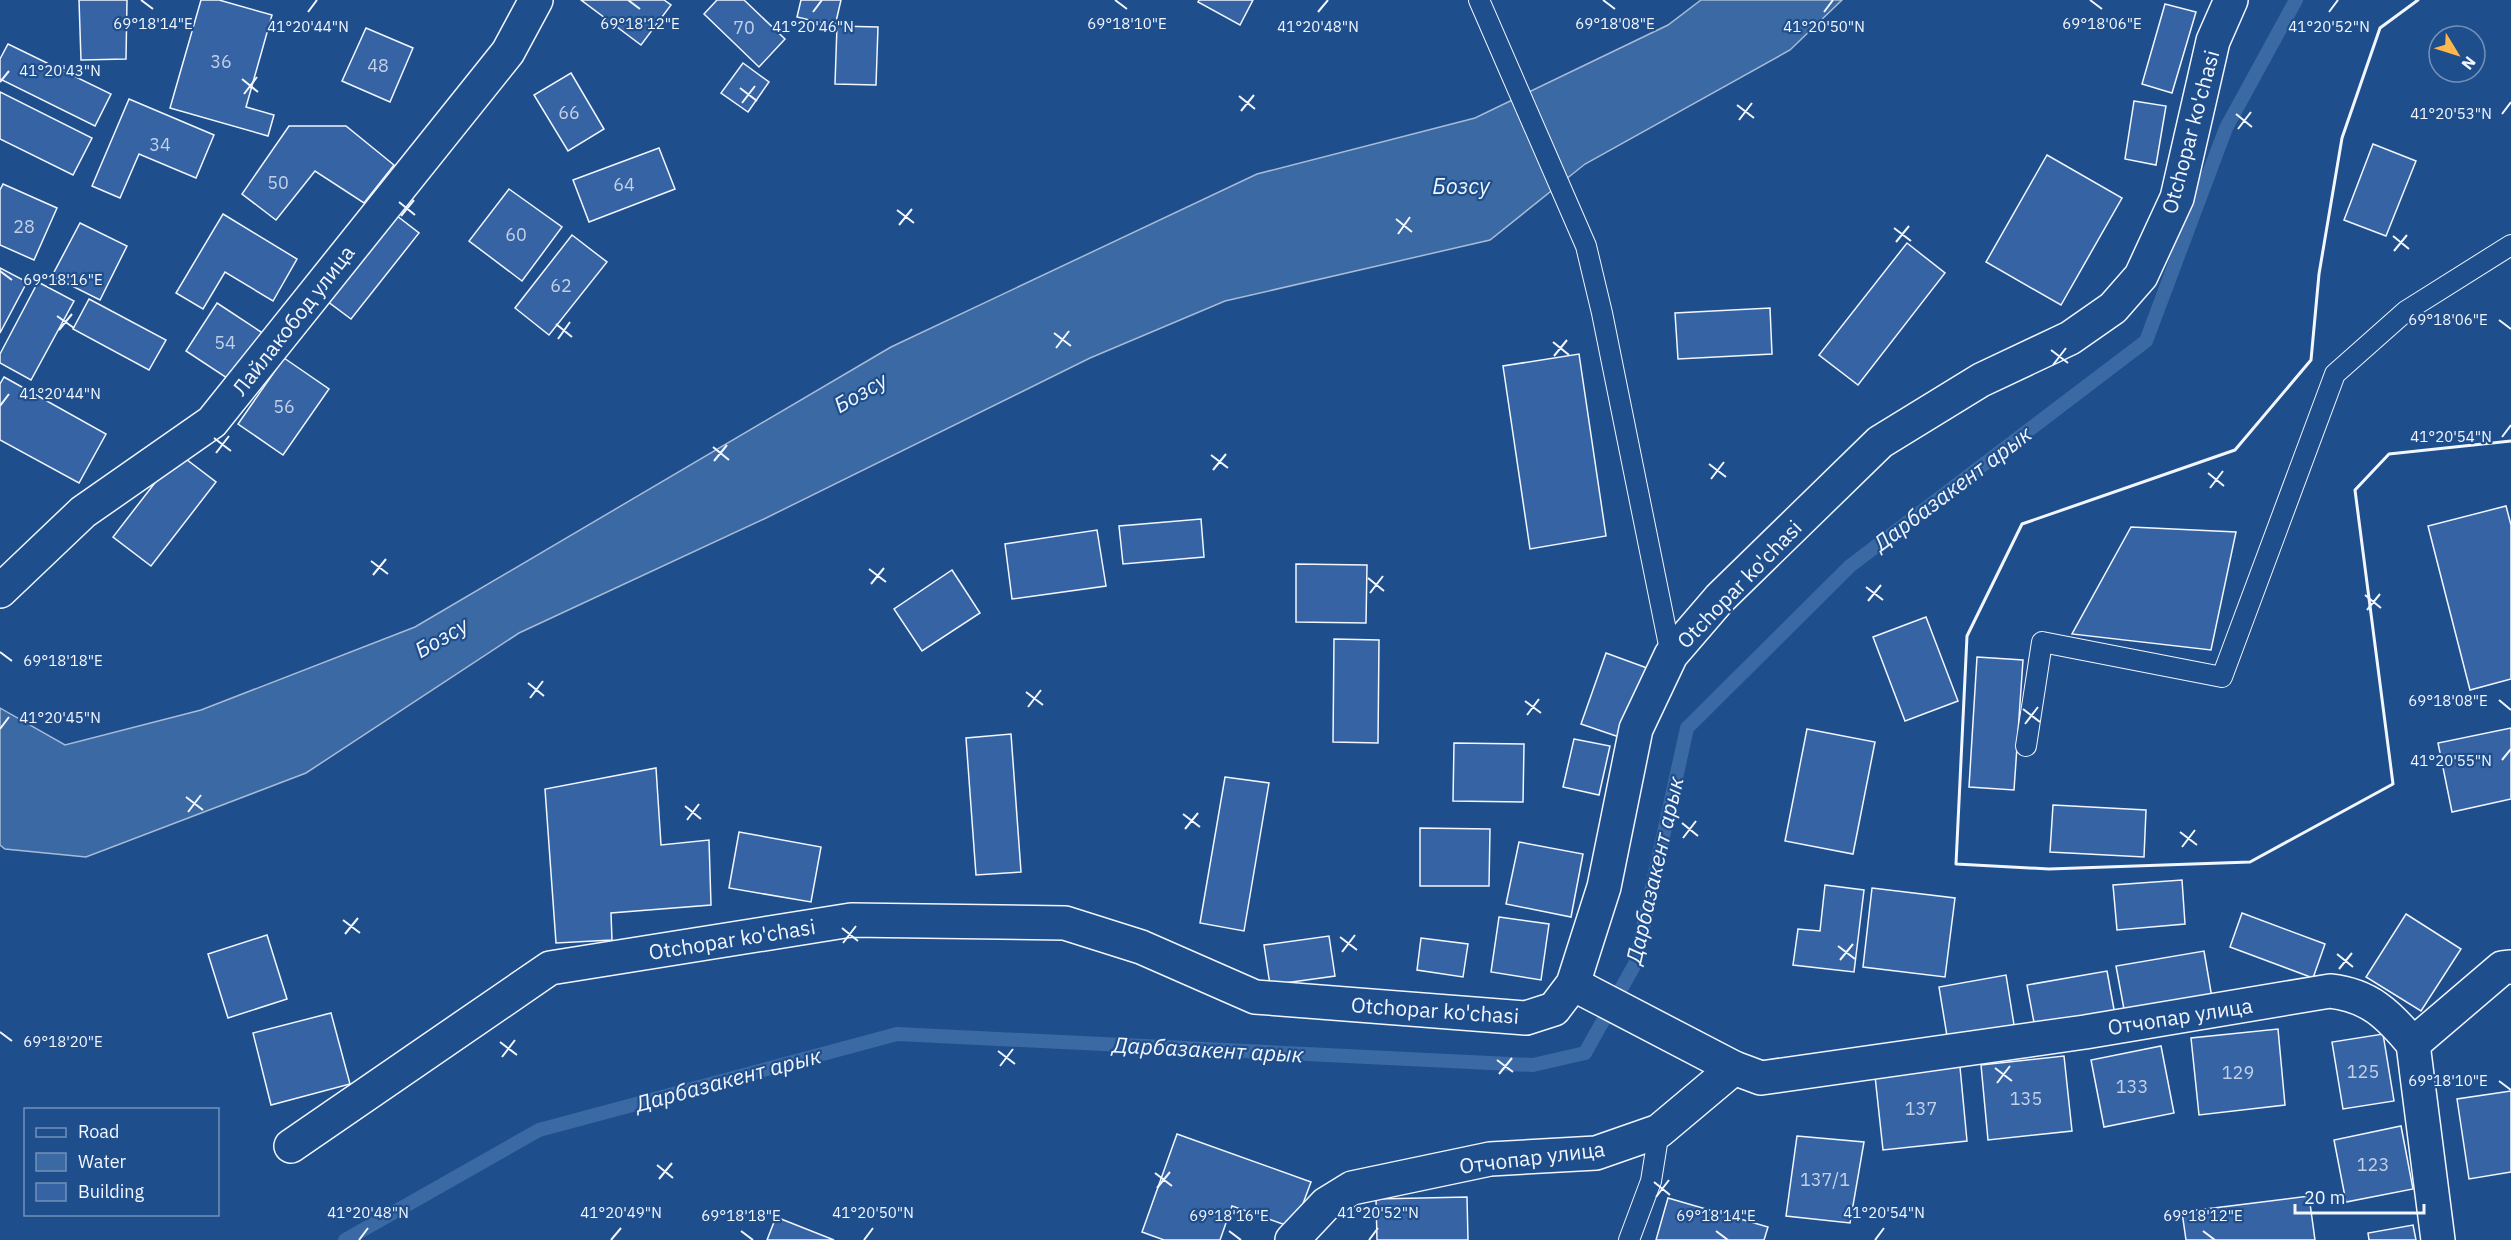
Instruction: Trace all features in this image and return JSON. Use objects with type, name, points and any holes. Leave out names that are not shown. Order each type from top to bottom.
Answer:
[{"type":"street","name":"Лайлакобод улица","points":[[0,591],[83,513],[212,422],[508,52],[536,0]]},
{"type":"street","name":"Otchopar ko'chasi","points":[[291,1146],[550,968],[851,920],[1065,923],[1141,947],[1255,997],[1526,1018],[1554,1009],[1573,984],[1604,887],[1636,729],[1671,654],[1720,598],[1880,442],[1981,380],[2070,338],[2113,308],[2141,276],[2177,198],[2213,41],[2231,0]]},
{"type":"street","points":[[2438,1240],[2413,1044],[2508,961]]},
{"type":"street","name":"Отчопар улица","points":[[1573,984],[1734,1068],[1761,1078],[2085,1032],[2330,991],[2351,993],[2370,1002],[2397,1023],[2413,1044]]},
{"type":"street","name":"Отчопар улица","points":[[1292,1240],[1326,1204],[1352,1188],[1490,1159],[1596,1153],[1659,1131],[1734,1068]]},
{"type":"lane","points":[[1479,0],[1586,246],[1671,654]]},
{"type":"lane","points":[[2026,746],[2042,642],[2222,677],[2335,375],[2406,311],[2511,245]]},
{"type":"lane","points":[[1629,1240],[1651,1181],[1659,1131]]},
{"type":"water","name":"Бозсу","points":[[1701,0],[1842,0],[1790,50],[1585,164],[1490,240],[1225,301],[1090,358],[764,519],[519,633],[306,773],[86,857],[5,849],[0,845],[0,708],[65,745],[201,710],[415,627],[891,347],[1257,174],[1475,118],[1668,25]]},
{"type":"building","points":[[79,0],[127,0],[126,59],[81,60]]},
{"type":"building","points":[[201,0],[219,0],[272,15],[246,107],[274,115],[268,136],[170,108]]},
{"type":"building","points":[[581,0],[664,0],[671,5],[641,45]]},
{"type":"building","points":[[717,0],[744,0],[785,39],[759,67],[704,14]]},
{"type":"building","points":[[801,0],[841,0],[835,26],[797,17]]},
{"type":"building","points":[[1199,0],[1253,0],[1240,25],[1198,2]]},
{"type":"building","points":[[2165,4],[2196,12],[2172,93],[2142,84]]},
{"type":"building","points":[[837,26],[878,27],[876,85],[835,84]]},
{"type":"building","points":[[366,28],[413,48],[390,102],[342,81]]},
{"type":"building","points":[[8,44],[111,94],[95,126],[0,79],[0,59]]},
{"type":"building","points":[[743,63],[769,82],[748,112],[721,93]]},
{"type":"building","points":[[571,73],[604,129],[568,151],[534,95]]},
{"type":"building","points":[[0,92],[92,138],[73,175],[0,139]]},
{"type":"building","points":[[129,99],[214,135],[196,178],[139,154],[120,198],[92,186]]},
{"type":"building","points":[[2134,101],[2166,106],[2156,165],[2125,159]]},
{"type":"building","points":[[289,126],[346,126],[394,165],[364,203],[315,171],[276,220],[242,194]]},
{"type":"building","points":[[2373,144],[2416,161],[2386,236],[2344,220]]},
{"type":"building","points":[[659,148],[675,189],[589,222],[573,180]]},
{"type":"building","points":[[2047,155],[2122,198],[2061,305],[1986,262]]},
{"type":"building","points":[[3,184],[57,208],[34,260],[0,245],[0,190]]},
{"type":"building","points":[[509,189],[562,227],[522,281],[469,241]]},
{"type":"building","points":[[392,212],[419,233],[351,319],[323,298]]},
{"type":"building","points":[[223,214],[297,259],[273,301],[225,272],[203,309],[176,293]]},
{"type":"building","points":[[80,223],[127,246],[100,300],[52,276]]},
{"type":"building","points":[[572,235],[607,262],[549,335],[515,308]]},
{"type":"building","points":[[1907,243],[1945,273],[1858,385],[1819,355]]},
{"type":"building","points":[[0,268],[27,282],[0,333]]},
{"type":"building","points":[[38,282],[74,301],[31,380],[0,363],[0,354]]},
{"type":"building","points":[[89,299],[166,340],[149,370],[73,329]]},
{"type":"building","points":[[217,303],[264,334],[233,382],[186,351]]},
{"type":"building","points":[[1770,308],[1772,354],[1678,359],[1675,313]]},
{"type":"building","points":[[1579,354],[1606,536],[1530,549],[1503,366]]},
{"type":"building","points":[[284,358],[329,389],[283,455],[238,424]]},
{"type":"building","points":[[4,377],[106,434],[79,483],[0,440],[0,384]]},
{"type":"building","points":[[178,453],[216,482],[151,566],[113,537]]},
{"type":"building","points":[[2506,506],[2511,525],[2511,679],[2470,690],[2428,526]]},
{"type":"building","points":[[1201,519],[1204,557],[1123,564],[1119,526]]},
{"type":"building","points":[[2131,527],[2236,532],[2211,650],[2072,634]]},
{"type":"building","points":[[1097,530],[1106,586],[1012,599],[1005,544]]},
{"type":"building","points":[[1296,564],[1367,565],[1366,623],[1296,622]]},
{"type":"building","points":[[952,570],[980,613],[922,651],[894,609]]},
{"type":"building","points":[[1926,617],[1958,701],[1905,721],[1873,637]]},
{"type":"building","points":[[1334,639],[1379,640],[1378,743],[1333,742]]},
{"type":"building","points":[[1606,653],[1647,668],[1622,738],[1581,724]]},
{"type":"building","points":[[1977,657],[2023,660],[2014,790],[1969,787]]},
{"type":"building","points":[[2511,728],[2511,799],[2452,812],[2438,743]]},
{"type":"building","points":[[1807,729],[1875,742],[1853,854],[1785,841]]},
{"type":"building","points":[[1011,734],[1021,872],[976,875],[966,738]]},
{"type":"building","points":[[1574,739],[1610,746],[1599,795],[1563,787]]},
{"type":"building","points":[[1454,743],[1524,744],[1523,802],[1453,801]]},
{"type":"building","points":[[656,768],[661,845],[709,840],[711,905],[611,913],[612,940],[556,943],[545,789]]},
{"type":"building","points":[[1225,777],[1269,783],[1244,931],[1200,923]]},
{"type":"building","points":[[2053,805],[2146,810],[2144,857],[2050,852]]},
{"type":"building","points":[[1420,828],[1490,829],[1489,886],[1420,886]]},
{"type":"building","points":[[739,832],[821,847],[811,902],[729,888]]},
{"type":"building","points":[[1519,842],[1583,854],[1571,917],[1506,904]]},
{"type":"building","points":[[2182,880],[2185,924],[2117,930],[2113,885]]},
{"type":"building","points":[[1825,885],[1864,890],[1854,972],[1793,965],[1798,929],[1820,931]]},
{"type":"building","points":[[1872,888],[1955,898],[1945,977],[1863,967]]},
{"type":"building","points":[[2242,913],[2325,944],[2313,978],[2230,947]]},
{"type":"building","points":[[2406,914],[2461,949],[2421,1011],[2366,977]]},
{"type":"building","points":[[1499,917],[1549,924],[1541,980],[1491,972]]},
{"type":"building","points":[[267,935],[287,999],[228,1018],[208,954]]},
{"type":"building","points":[[1329,936],[1335,976],[1270,985],[1264,945]]},
{"type":"building","points":[[1421,938],[1468,944],[1463,977],[1417,970]]},
{"type":"building","points":[[2204,951],[2213,1004],[2126,1020],[2116,966]]},
{"type":"building","points":[[2107,971],[2115,1015],[2035,1028],[2027,985]]},
{"type":"building","points":[[2006,975],[2015,1031],[1948,1042],[1939,987]]},
{"type":"building","points":[[331,1013],[350,1084],[271,1105],[253,1033]]},
{"type":"building","points":[[2278,1029],[2285,1105],[2199,1115],[2191,1038]]},
{"type":"building","points":[[2383,1034],[2394,1101],[2343,1109],[2332,1042]]},
{"type":"building","points":[[2161,1046],[2174,1113],[2104,1127],[2091,1060]]},
{"type":"building","points":[[2064,1056],[2072,1131],[1988,1140],[1981,1065]]},
{"type":"building","points":[[1960,1067],[1967,1141],[1883,1150],[1875,1076]]},
{"type":"building","points":[[2511,1091],[2511,1172],[2469,1179],[2457,1099]]},
{"type":"building","points":[[2401,1126],[2413,1189],[2346,1202],[2334,1140]]},
{"type":"building","points":[[1177,1134],[1311,1182],[1294,1228],[1232,1206],[1220,1240],[1164,1240],[1142,1232]]},
{"type":"building","points":[[1797,1136],[1864,1142],[1850,1223],[1786,1216]]},
{"type":"building","points":[[2309,1196],[2315,1240],[2186,1240],[2182,1212]]},
{"type":"building","points":[[1467,1197],[1468,1240],[1377,1240],[1376,1199]]},
{"type":"building","points":[[1668,1198],[1768,1227],[1764,1240],[1656,1240]]},
{"type":"building","points":[[776,1217],[834,1240],[767,1240]]},
{"type":"building","points":[[2413,1225],[2416,1240],[2369,1240],[2368,1233]]},
{"type":"waterway","name":"Дарбазакент арык","points":[[345,1240],[539,1130],[897,1034],[1533,1065],[1585,1053],[1635,964],[1687,728],[1850,566],[2146,341],[2226,128],[2296,0]]},
{"type":"wall","points":[[2418,0],[2380,28],[2342,138],[2319,274],[2311,360],[2235,450],[2022,524],[1967,636],[1956,864],[2049,869],[2250,862],[2393,784],[2355,490],[2389,454],[2511,441]]}]
